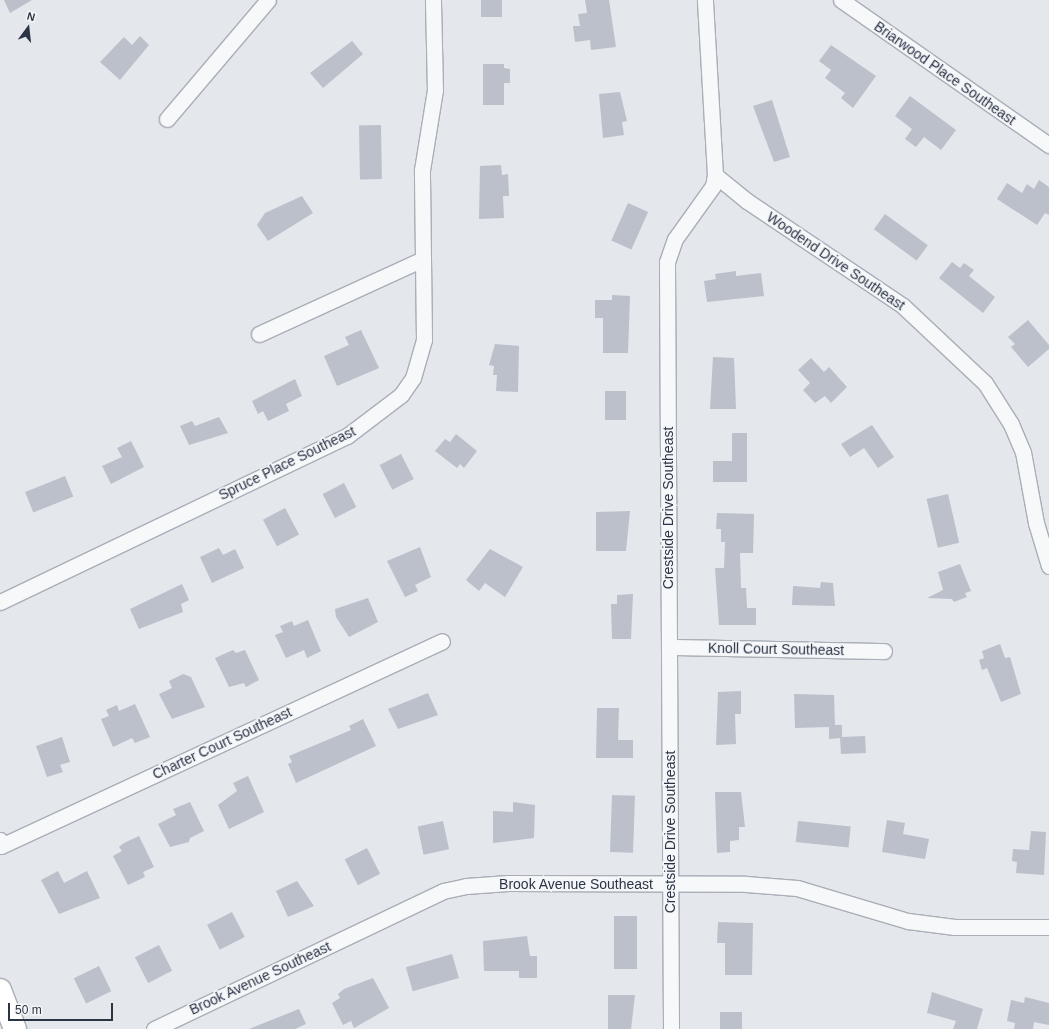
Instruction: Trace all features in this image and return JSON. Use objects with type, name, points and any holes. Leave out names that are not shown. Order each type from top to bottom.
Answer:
[{"type":"main road","points":[[0,990],[15,1029]]},
{"type":"street","points":[[167,119],[268,0]]},
{"type":"street","name":"Spruce Place Southeast","points":[[0,602],[347,436],[383,411],[401,395],[421,358],[424,340],[422,170],[435,90],[433,0]]},
{"type":"street","name":"Crestside Drive Southeast","points":[[671,1029],[667,262],[675,239],[713,186],[715,175],[705,0]]},
{"type":"street","name":"Briarwood Place Southeast","points":[[841,0],[1049,145]]},
{"type":"street","name":"Woodend Drive Southeast","points":[[715,175],[747,201],[903,306],[985,383],[1011,424],[1023,452],[1036,523],[1049,566]]},
{"type":"street","points":[[259,334],[423,259]]},
{"type":"street","name":"Charter Court Southeast","points":[[1,843],[442,640]]},
{"type":"street","name":"Knoll Court Southeast","points":[[669,647],[884,651]]},
{"type":"street","name":"Brook Avenue Southeast","points":[[154,1029],[443,891],[508,883],[746,884],[797,888],[863,910],[955,927],[1049,927]]},
{"type":"building","points":[[4,0],[32,0],[10,13]]},
{"type":"building","points":[[481,0],[502,0],[502,17],[481,17]]},
{"type":"building","points":[[585,0],[609,0],[616,47],[591,50],[590,40],[575,42],[573,26],[580,26],[578,14],[587,13]]},
{"type":"building","points":[[140,36],[149,45],[120,80],[100,62],[124,37],[132,45]]},
{"type":"building","points":[[352,41],[363,54],[323,88],[310,73]]},
{"type":"building","points":[[831,45],[876,76],[853,108],[841,98],[845,93],[825,78],[831,70],[819,61]]},
{"type":"building","points":[[483,64],[504,64],[504,68],[510,69],[510,83],[504,83],[504,105],[483,105]]},
{"type":"building","points":[[620,92],[627,121],[622,122],[624,135],[603,138],[599,94]]},
{"type":"building","points":[[910,96],[956,130],[941,150],[924,137],[916,147],[905,139],[912,129],[895,116]]},
{"type":"building","points":[[772,100],[790,157],[774,162],[753,106]]},
{"type":"building","points":[[359,125],[381,125],[382,179],[360,179]]},
{"type":"building","points":[[501,165],[502,175],[508,174],[509,196],[503,196],[504,218],[479,219],[480,166]]},
{"type":"building","points":[[1039,180],[1049,187],[1049,215],[1045,213],[1037,225],[997,199],[1007,183],[1022,193],[1027,184],[1034,189]]},
{"type":"building","points":[[302,196],[313,213],[268,241],[257,225],[265,213]]},
{"type":"building","points":[[628,203],[648,212],[631,249],[611,240]]},
{"type":"building","points":[[885,214],[928,245],[917,261],[874,229]]},
{"type":"building","points":[[952,262],[960,268],[964,263],[974,270],[969,276],[995,297],[983,313],[939,278]]},
{"type":"building","points":[[736,271],[736,276],[761,273],[764,296],[707,302],[704,281],[716,279],[715,274]]},
{"type":"building","points":[[612,295],[630,296],[628,353],[603,353],[603,318],[595,318],[595,300],[612,300]]},
{"type":"building","points":[[1028,320],[1049,345],[1049,349],[1028,367],[1011,347],[1015,344],[1008,337]]},
{"type":"building","points":[[361,330],[379,368],[337,386],[324,356],[349,345],[345,337]]},
{"type":"building","points":[[495,344],[519,346],[518,392],[496,391],[497,375],[493,375],[494,366],[489,365]]},
{"type":"building","points":[[713,357],[734,358],[736,409],[710,409]]},
{"type":"building","points":[[811,358],[824,372],[829,367],[847,387],[831,403],[825,396],[815,403],[803,390],[810,383],[798,370]]},
{"type":"building","points":[[295,379],[302,396],[286,404],[289,411],[268,421],[263,411],[258,414],[252,401]]},
{"type":"building","points":[[605,391],[626,391],[626,420],[605,420]]},
{"type":"building","points":[[219,417],[228,433],[189,445],[180,426],[192,421],[195,426]]},
{"type":"building","points":[[872,425],[894,457],[878,468],[864,448],[850,457],[841,444]]},
{"type":"building","points":[[732,433],[747,433],[747,482],[713,482],[713,461],[732,461]]},
{"type":"building","points":[[456,434],[477,451],[464,468],[460,464],[457,468],[435,451],[445,439],[450,442]]},
{"type":"building","points":[[131,441],[144,467],[111,484],[102,466],[122,457],[117,448]]},
{"type":"building","points":[[401,454],[414,479],[392,490],[380,465]]},
{"type":"building","points":[[65,476],[73,496],[33,513],[25,492]]},
{"type":"building","points":[[344,483],[356,507],[335,518],[323,494]]},
{"type":"building","points":[[948,494],[959,543],[938,548],[927,499]]},
{"type":"building","points":[[285,508],[299,534],[277,546],[263,520]]},
{"type":"building","points":[[630,511],[626,551],[596,551],[596,512]]},
{"type":"building","points":[[717,513],[754,514],[753,553],[740,553],[741,588],[746,588],[747,608],[756,608],[756,625],[719,625],[715,568],[724,568],[725,542],[721,542],[721,529],[716,529]]},
{"type":"building","points":[[420,547],[431,577],[415,585],[418,591],[405,597],[387,561]]},
{"type":"building","points":[[219,548],[223,555],[235,549],[244,568],[212,583],[200,557]]},
{"type":"building","points":[[490,549],[523,567],[505,597],[485,583],[479,591],[466,580]]},
{"type":"building","points":[[960,564],[971,591],[965,593],[967,597],[954,602],[952,599],[927,598],[943,590],[938,572]]},
{"type":"building","points":[[821,582],[833,583],[835,606],[792,605],[793,586],[820,588]]},
{"type":"building","points":[[182,584],[189,600],[181,604],[183,612],[139,629],[130,609]]},
{"type":"building","points":[[633,594],[631,639],[612,639],[611,604],[617,604],[617,595]]},
{"type":"building","points":[[368,598],[378,622],[349,637],[336,617],[335,609]]},
{"type":"building","points":[[308,620],[321,651],[307,658],[304,650],[286,658],[275,635],[283,632],[280,626],[292,621],[294,626]]},
{"type":"building","points":[[1000,644],[1005,658],[1010,657],[1021,694],[1001,702],[987,668],[982,670],[979,660],[984,658],[982,651]]},
{"type":"building","points":[[233,650],[236,653],[245,650],[259,680],[246,687],[244,683],[229,687],[215,658]]},
{"type":"building","points":[[183,674],[191,677],[205,707],[172,719],[159,694],[172,688],[169,681]]},
{"type":"building","points":[[741,691],[741,714],[735,714],[736,744],[716,745],[718,692]]},
{"type":"building","points":[[428,693],[438,715],[398,729],[388,709]]},
{"type":"building","points":[[794,694],[834,695],[835,725],[842,725],[842,737],[865,736],[866,753],[841,754],[840,738],[829,739],[829,727],[795,728]]},
{"type":"building","points":[[135,704],[150,737],[135,743],[132,738],[113,747],[101,719],[109,716],[106,710],[117,705],[119,711]]},
{"type":"building","points":[[597,708],[619,708],[618,740],[633,740],[633,758],[596,758]]},
{"type":"building","points":[[363,719],[376,746],[296,783],[288,764],[292,762],[289,756],[351,730],[349,726]]},
{"type":"building","points":[[62,737],[70,762],[60,765],[63,772],[47,777],[36,746]]},
{"type":"building","points":[[248,776],[264,812],[229,829],[218,805],[237,791],[233,783]]},
{"type":"building","points":[[715,792],[741,792],[745,827],[739,827],[739,840],[730,841],[730,852],[717,853]]},
{"type":"building","points":[[612,795],[635,796],[633,853],[610,852]]},
{"type":"building","points":[[190,802],[204,831],[190,838],[189,842],[170,847],[158,824],[176,815],[173,809]]},
{"type":"building","points":[[513,802],[535,805],[534,838],[493,843],[493,811],[513,812]]},
{"type":"building","points":[[887,820],[905,823],[903,834],[929,839],[925,859],[882,852]]},
{"type":"building","points":[[443,821],[449,849],[424,855],[418,826]]},
{"type":"building","points":[[798,821],[851,827],[849,847],[796,842]]},
{"type":"building","points":[[1031,831],[1046,832],[1044,875],[1016,873],[1017,862],[1012,861],[1013,849],[1029,850]]},
{"type":"building","points":[[139,836],[154,867],[143,872],[145,877],[128,885],[113,856],[122,851],[119,847],[124,843]]},
{"type":"building","points":[[367,848],[380,874],[358,885],[345,859]]},
{"type":"building","points":[[58,871],[64,883],[87,871],[100,898],[59,914],[41,880]]},
{"type":"building","points":[[297,881],[314,906],[288,917],[276,891]]},
{"type":"building","points":[[232,912],[245,937],[220,950],[207,925]]},
{"type":"building","points":[[614,916],[637,916],[637,969],[614,969]]},
{"type":"building","points":[[718,922],[753,923],[752,975],[725,975],[725,943],[717,943]]},
{"type":"building","points":[[527,936],[530,956],[537,956],[537,978],[519,978],[519,971],[484,971],[483,941]]},
{"type":"building","points":[[159,945],[172,971],[148,983],[135,957]]},
{"type":"building","points":[[452,954],[459,978],[413,991],[406,967]]},
{"type":"building","points":[[99,966],[111,991],[86,1003],[74,978]]},
{"type":"building","points":[[373,978],[389,1008],[354,1028],[351,1021],[343,1025],[332,1003],[340,998],[338,994],[344,989]]},
{"type":"building","points":[[932,992],[983,1009],[977,1029],[953,1029],[956,1021],[927,1013]]},
{"type":"building","points":[[608,995],[635,995],[631,1029],[608,1029]]},
{"type":"building","points":[[1025,997],[1049,1003],[1049,1025],[1034,1022],[1033,1029],[1014,1029],[1015,1023],[1007,1021],[1011,1000],[1024,1003]]},
{"type":"building","points":[[299,1009],[306,1024],[295,1029],[249,1029]]},
{"type":"building","points":[[720,1012],[742,1012],[742,1029],[720,1029]]}]
